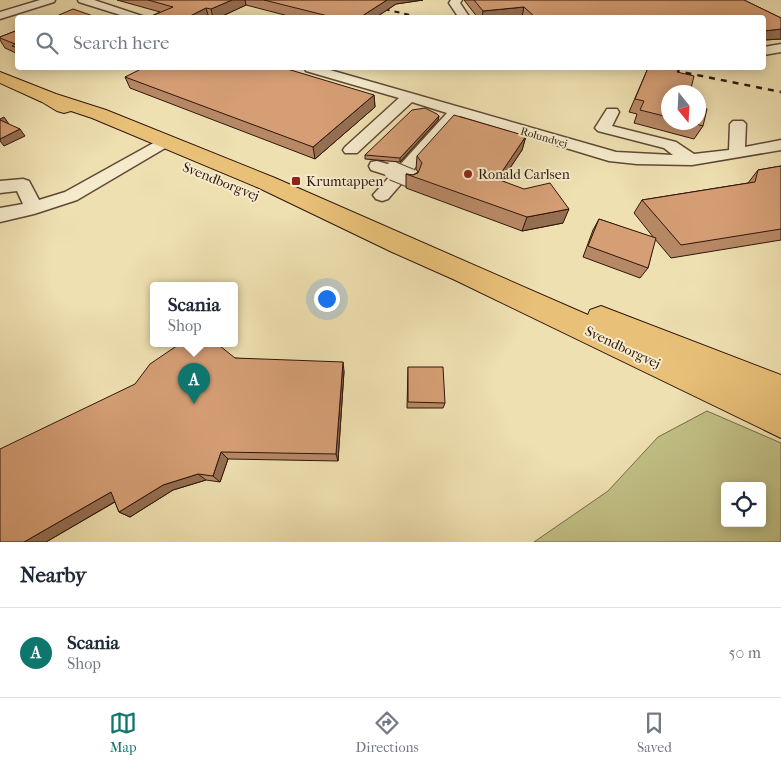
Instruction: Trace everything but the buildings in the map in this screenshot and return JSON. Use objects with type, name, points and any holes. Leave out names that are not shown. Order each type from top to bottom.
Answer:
[{"type":"main road","name":"Svendborgvej","points":[[3,77],[49,98],[104,130],[151,143],[267,183],[401,245],[465,272],[781,420]]},
{"type":"main road","name":"Svendborgvej","points":[[465,272],[615,323],[781,391]]},
{"type":"street","points":[[83,0],[133,15]]},
{"type":"street","points":[[457,0],[454,3],[463,15]]},
{"type":"street","points":[[4,15],[48,1]]},
{"type":"street","points":[[766,50],[781,48]]},
{"type":"street","name":"Rolundvej","points":[[318,70],[615,157],[644,161],[692,160],[778,148]]},
{"type":"street","points":[[351,150],[408,97]]},
{"type":"street","points":[[382,194],[457,111]]},
{"type":"street","points":[[612,112],[602,128],[670,145],[692,160]]},
{"type":"street","points":[[737,153],[738,124]]},
{"type":"street","points":[[0,215],[34,208],[71,196],[151,143]]},
{"type":"street","points":[[385,169],[410,178]]},
{"type":"street","points":[[0,187],[23,185],[34,208]]},
{"type":"shaded area","points":[[707,411],[781,443],[781,542],[534,542],[608,491],[658,437]]},
{"type":"railway","points":[[375,7],[410,15]]},
{"type":"railway","points":[[672,70],[781,92]]},
{"type":"place","name":"Ronald Carlsen","points":[[468,174]]},
{"type":"place","name":"Krumtappen","points":[[296,181]]},
{"type":"place","name":"Scania","points":[[194,404]]}]
